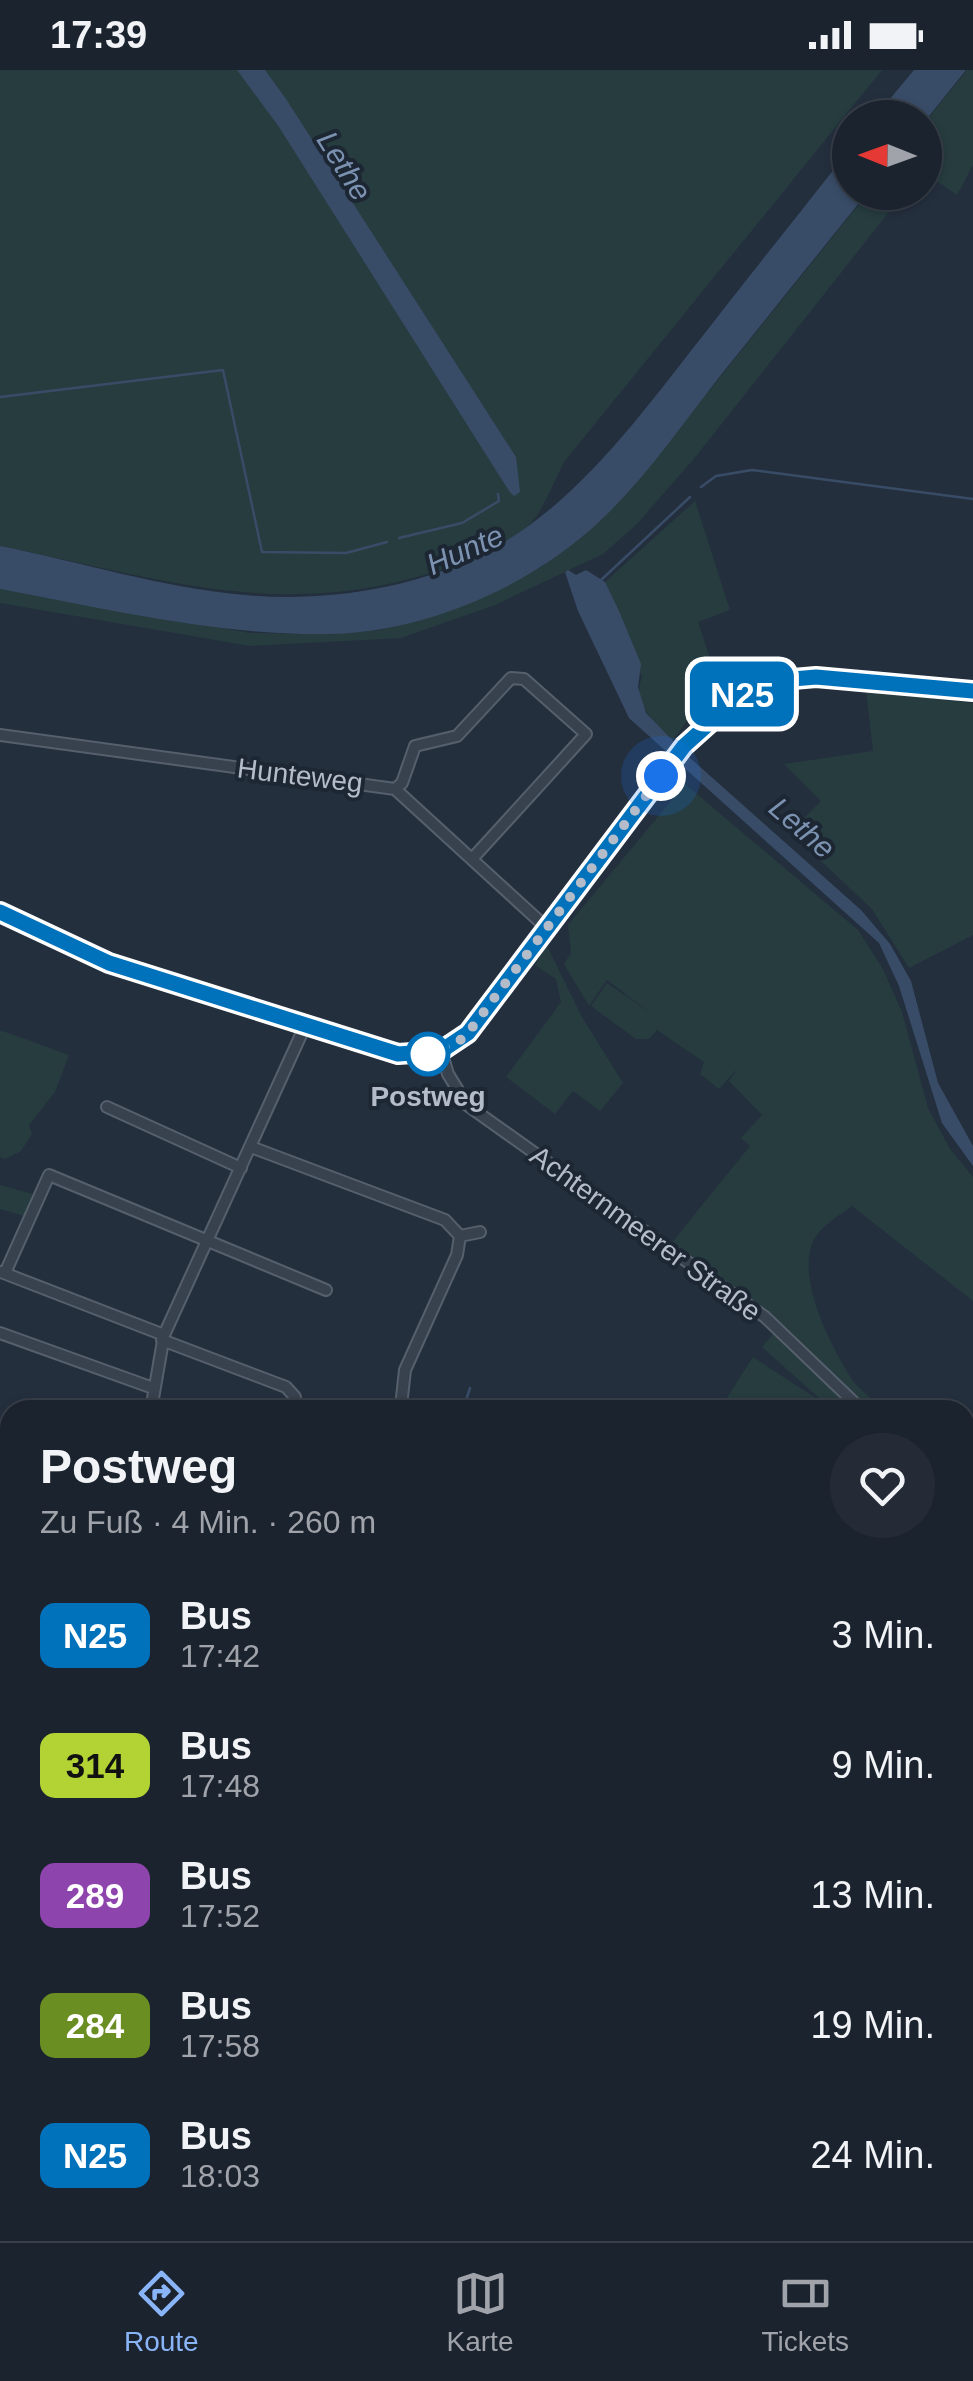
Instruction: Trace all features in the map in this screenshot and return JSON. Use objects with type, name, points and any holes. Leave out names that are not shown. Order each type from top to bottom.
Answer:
[{"type":"street","points":[[395,789],[402,783],[415,746],[457,736],[510,678],[524,678],[586,734],[472,859]]},
{"type":"street","points":[[0,912],[109,963],[305,1026],[398,1054],[441,1051],[468,1033],[684,746],[743,693],[782,680],[844,678],[973,690]]},
{"type":"street","name":"Hunteweg","points":[[0,734],[395,789],[548,928]]},
{"type":"street","points":[[152,1400],[163,1338],[305,1026]]},
{"type":"street","name":"Achternmeerer Straße","points":[[441,1051],[448,1074],[467,1104],[765,1317],[852,1400]]},
{"type":"street","points":[[107,1107],[241,1168]]},
{"type":"street","points":[[251,1148],[445,1220],[460,1236]]},
{"type":"street","points":[[295,1397],[286,1387],[3,1272],[49,1176],[326,1290]]},
{"type":"street","points":[[460,1236],[480,1232]]},
{"type":"street","points":[[402,1396],[405,1370],[457,1255],[460,1236]]},
{"type":"street","points":[[0,1333],[153,1388]]},
{"type":"green space","points":[[0,70],[882,70],[858,100],[832,100],[832,132],[564,462],[531,523],[502,545],[444,569],[384,585],[328,593],[273,594],[168,582],[0,546]]},
{"type":"green space","points":[[967,70],[973,70],[973,165],[957,195],[942,185],[942,101]]},
{"type":"green space","points":[[854,210],[891,210],[693,460],[636,525],[603,554],[495,605],[401,638],[250,646],[0,603],[0,589],[250,633],[380,630],[541,567],[599,522]]},
{"type":"green space","points":[[695,501],[730,610],[698,622],[721,692],[692,714],[673,740],[642,704],[642,677],[605,582]]},
{"type":"green space","points":[[866,691],[973,703],[973,935],[909,968],[872,909],[790,832],[821,801],[784,764],[873,751]]},
{"type":"green space","points":[[685,784],[858,930],[883,969],[902,1012],[928,1108],[950,1149],[973,1177],[973,1301],[852,1206],[824,1227],[812,1244],[809,1277],[826,1332],[854,1383],[874,1400],[857,1400],[767,1314],[669,1246],[750,1146],[741,1138],[762,1115],[729,1081],[738,1068],[719,1089],[700,1074],[704,1062],[657,1030],[649,1039],[636,1039],[591,1006],[607,983],[652,1014],[607,980],[589,1006],[564,964],[571,953],[568,925]]},
{"type":"green space","points":[[547,946],[582,1017],[623,1083],[600,1111],[573,1091],[555,1114],[506,1077],[561,1002],[556,979],[535,965]]},
{"type":"green space","points":[[0,1030],[69,1055],[55,1092],[29,1125],[32,1134],[21,1151],[5,1159],[0,1157]]},
{"type":"green space","points":[[0,1185],[33,1194],[24,1216],[0,1209]]},
{"type":"green space","points":[[773,1334],[845,1400],[821,1400],[762,1347]]},
{"type":"green space","points":[[753,1357],[819,1400],[725,1400]]},
{"type":"water","points":[[237,70],[265,70],[286,99],[516,457],[520,492],[514,496],[279,127]]},
{"type":"water","points":[[914,70],[966,70],[942,100],[889,100]]},
{"type":"water","points":[[832,172],[832,210],[853,210],[632,488],[571,545],[508,585],[474,602],[403,625],[330,634],[206,626],[0,589],[0,546],[184,587],[245,595],[332,595],[420,578],[474,558],[542,516],[602,459]]},
{"type":"water","points":[[586,570],[605,582],[641,664],[638,687],[646,713],[690,758],[861,910],[890,944],[911,981],[938,1083],[973,1146],[973,1166],[942,1123],[899,986],[879,943],[629,718],[578,611],[565,572],[576,575]]},
{"type":"waterway","points":[[0,397],[223,370],[262,552],[346,553],[387,542]]},
{"type":"waterway","points":[[701,487],[716,476],[752,470],[973,499]]},
{"type":"waterway","name":"Hunte","points":[[399,538],[462,523],[499,501],[498,494]]},
{"type":"waterway","points":[[600,581],[690,497]]},
{"type":"waterway","points":[[466,1400],[470,1388]]},
{"type":"bus line","name":"N25","points":[[0,912],[109,963],[305,1026],[398,1054],[413,1056],[441,1051],[468,1033],[698,729],[743,693],[782,680],[816,677],[973,691]]},
{"type":"place","name":"Postweg","points":[[428,1054]]},
{"type":"route","points":[[428,1054],[456,1044],[468,1033],[661,776]]},
{"type":"water label","name":"Lethe","points":[[344,166]]},
{"type":"water label","name":"Lethe","points":[[802,828]]}]
